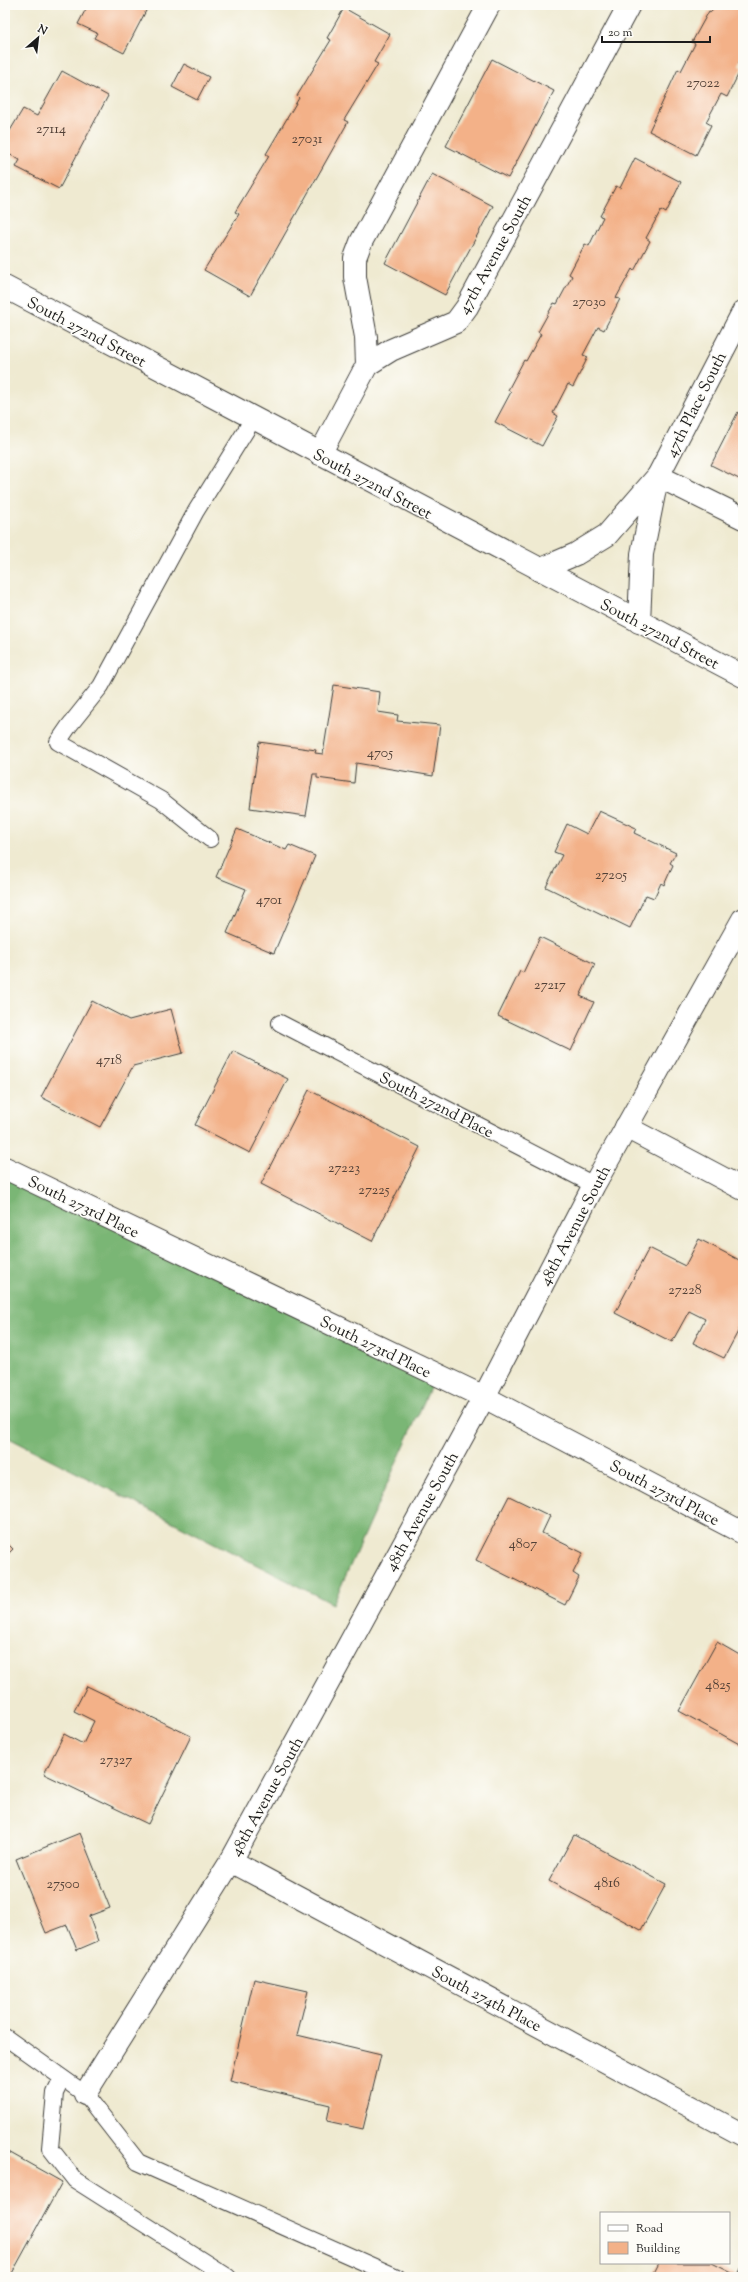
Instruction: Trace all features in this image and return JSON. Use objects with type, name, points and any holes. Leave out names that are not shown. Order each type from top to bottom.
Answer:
[{"type":"street","points":[[320,454],[367,365],[366,337],[355,288],[355,258],[361,242],[489,5]]},
{"type":"street","name":"47th Avenue South","points":[[367,365],[391,350],[456,322],[467,307],[629,5]]},
{"type":"street","name":"South 272nd Street","points":[[5,287],[743,676]]},
{"type":"street","name":"47th Place South","points":[[540,570],[576,554],[607,535],[658,476],[743,312]]},
{"type":"street","name":"47th Place South","points":[[658,476],[743,518]]},
{"type":"street","name":"47th Place South","points":[[639,622],[642,554],[658,476]]},
{"type":"street","name":"48th Avenue South","points":[[84,2094],[231,1861],[484,1397],[594,1185],[743,919]]},
{"type":"street","points":[[626,1127],[743,1189]]},
{"type":"street","name":"South 273rd Place","points":[[5,1168],[484,1397],[743,1533]]},
{"type":"street","name":"South 274th Place","points":[[231,1861],[743,2135]]},
{"type":"lane","points":[[210,839],[161,800],[58,742],[101,686],[196,512],[253,419]]},
{"type":"lane","name":"South 272nd Place","points":[[280,1023],[594,1185]]},
{"type":"lane","points":[[5,2037],[84,2094],[138,2162],[397,2277]]},
{"type":"lane","points":[[62,2078],[55,2093],[50,2148],[75,2180],[228,2277]]},
{"type":"green space","points":[[5,1168],[436,1375],[333,1604],[5,1436]]},
{"type":"building","points":[[88,5],[149,5],[124,53],[94,38],[97,33],[78,24]]},
{"type":"building","points":[[714,5],[743,5],[743,55],[738,64],[742,67],[727,97],[721,94],[706,122],[711,125],[696,155],[649,131],[678,69],[681,71],[695,44],[692,42],[709,11],[711,12]]},
{"type":"building","points":[[344,8],[390,34],[374,62],[378,64],[344,120],[348,122],[250,296],[204,270],[239,214],[235,212],[269,156],[266,154],[299,98],[297,96],[331,40],[327,38]]},
{"type":"building","points":[[492,59],[554,91],[508,178],[446,146]]},
{"type":"building","points":[[184,64],[209,77],[197,100],[172,87]]},
{"type":"building","points":[[62,71],[108,96],[59,189],[16,167],[20,160],[5,152],[5,139],[23,109],[37,116]]},
{"type":"building","points":[[635,158],[681,182],[666,213],[661,210],[646,238],[650,241],[634,271],[632,269],[616,298],[620,299],[604,330],[598,327],[583,355],[588,357],[573,387],[568,384],[553,413],[558,416],[542,446],[495,422],[511,392],[508,390],[524,360],[526,361],[541,334],[538,332],[554,303],[557,304],[572,276],[569,274],[585,244],[589,246],[603,217],[600,216],[616,186],[620,188]]},
{"type":"building","points":[[432,174],[493,206],[445,295],[385,263]]},
{"type":"building","points":[[738,412],[743,415],[743,481],[711,465]]},
{"type":"building","points":[[334,685],[380,692],[378,712],[398,715],[397,721],[440,725],[433,776],[356,763],[354,783],[317,778],[317,774],[313,774],[306,816],[250,808],[259,742],[316,750],[315,753],[323,754]]},
{"type":"building","points":[[599,811],[636,828],[634,833],[676,853],[670,863],[673,865],[664,885],[661,883],[654,898],[646,895],[630,928],[546,887],[562,855],[554,852],[567,824],[587,834]]},
{"type":"building","points":[[237,829],[286,850],[289,845],[315,856],[274,953],[227,933],[246,889],[216,877]]},
{"type":"building","points":[[540,937],[595,964],[580,996],[594,1002],[571,1051],[498,1016],[520,971],[523,973]]},
{"type":"building","points":[[92,1001],[129,1020],[171,1009],[183,1053],[133,1066],[100,1127],[41,1097]]},
{"type":"building","points":[[233,1051],[288,1079],[250,1153],[195,1125]]},
{"type":"building","points":[[309,1090],[420,1147],[372,1241],[261,1184]]},
{"type":"building","points":[[699,1239],[743,1262],[743,1322],[724,1358],[693,1343],[705,1319],[689,1311],[672,1342],[615,1313],[649,1248],[685,1266]]},
{"type":"building","points":[[509,1496],[550,1516],[542,1533],[583,1553],[573,1573],[579,1577],[565,1605],[476,1560]]},
{"type":"building","points":[[5,1541],[13,1549],[5,1557]]},
{"type":"building","points":[[717,1642],[743,1657],[743,1746],[679,1711]]},
{"type":"building","points":[[87,1686],[191,1736],[148,1824],[44,1774],[64,1734],[83,1744],[94,1721],[74,1711]]},
{"type":"building","points":[[80,1833],[110,1908],[89,1916],[98,1941],[77,1950],[67,1925],[46,1933],[16,1859]]},
{"type":"building","points":[[574,1835],[666,1884],[641,1930],[549,1881]]},
{"type":"building","points":[[254,1979],[308,1991],[297,2035],[381,2055],[363,2129],[327,2121],[330,2105],[230,2081]]},
{"type":"building","points":[[5,2150],[62,2182],[10,2277],[5,2277]]},
{"type":"building","points":[[658,2264],[714,2264],[738,2276],[743,2265],[743,2277],[652,2277]]}]
